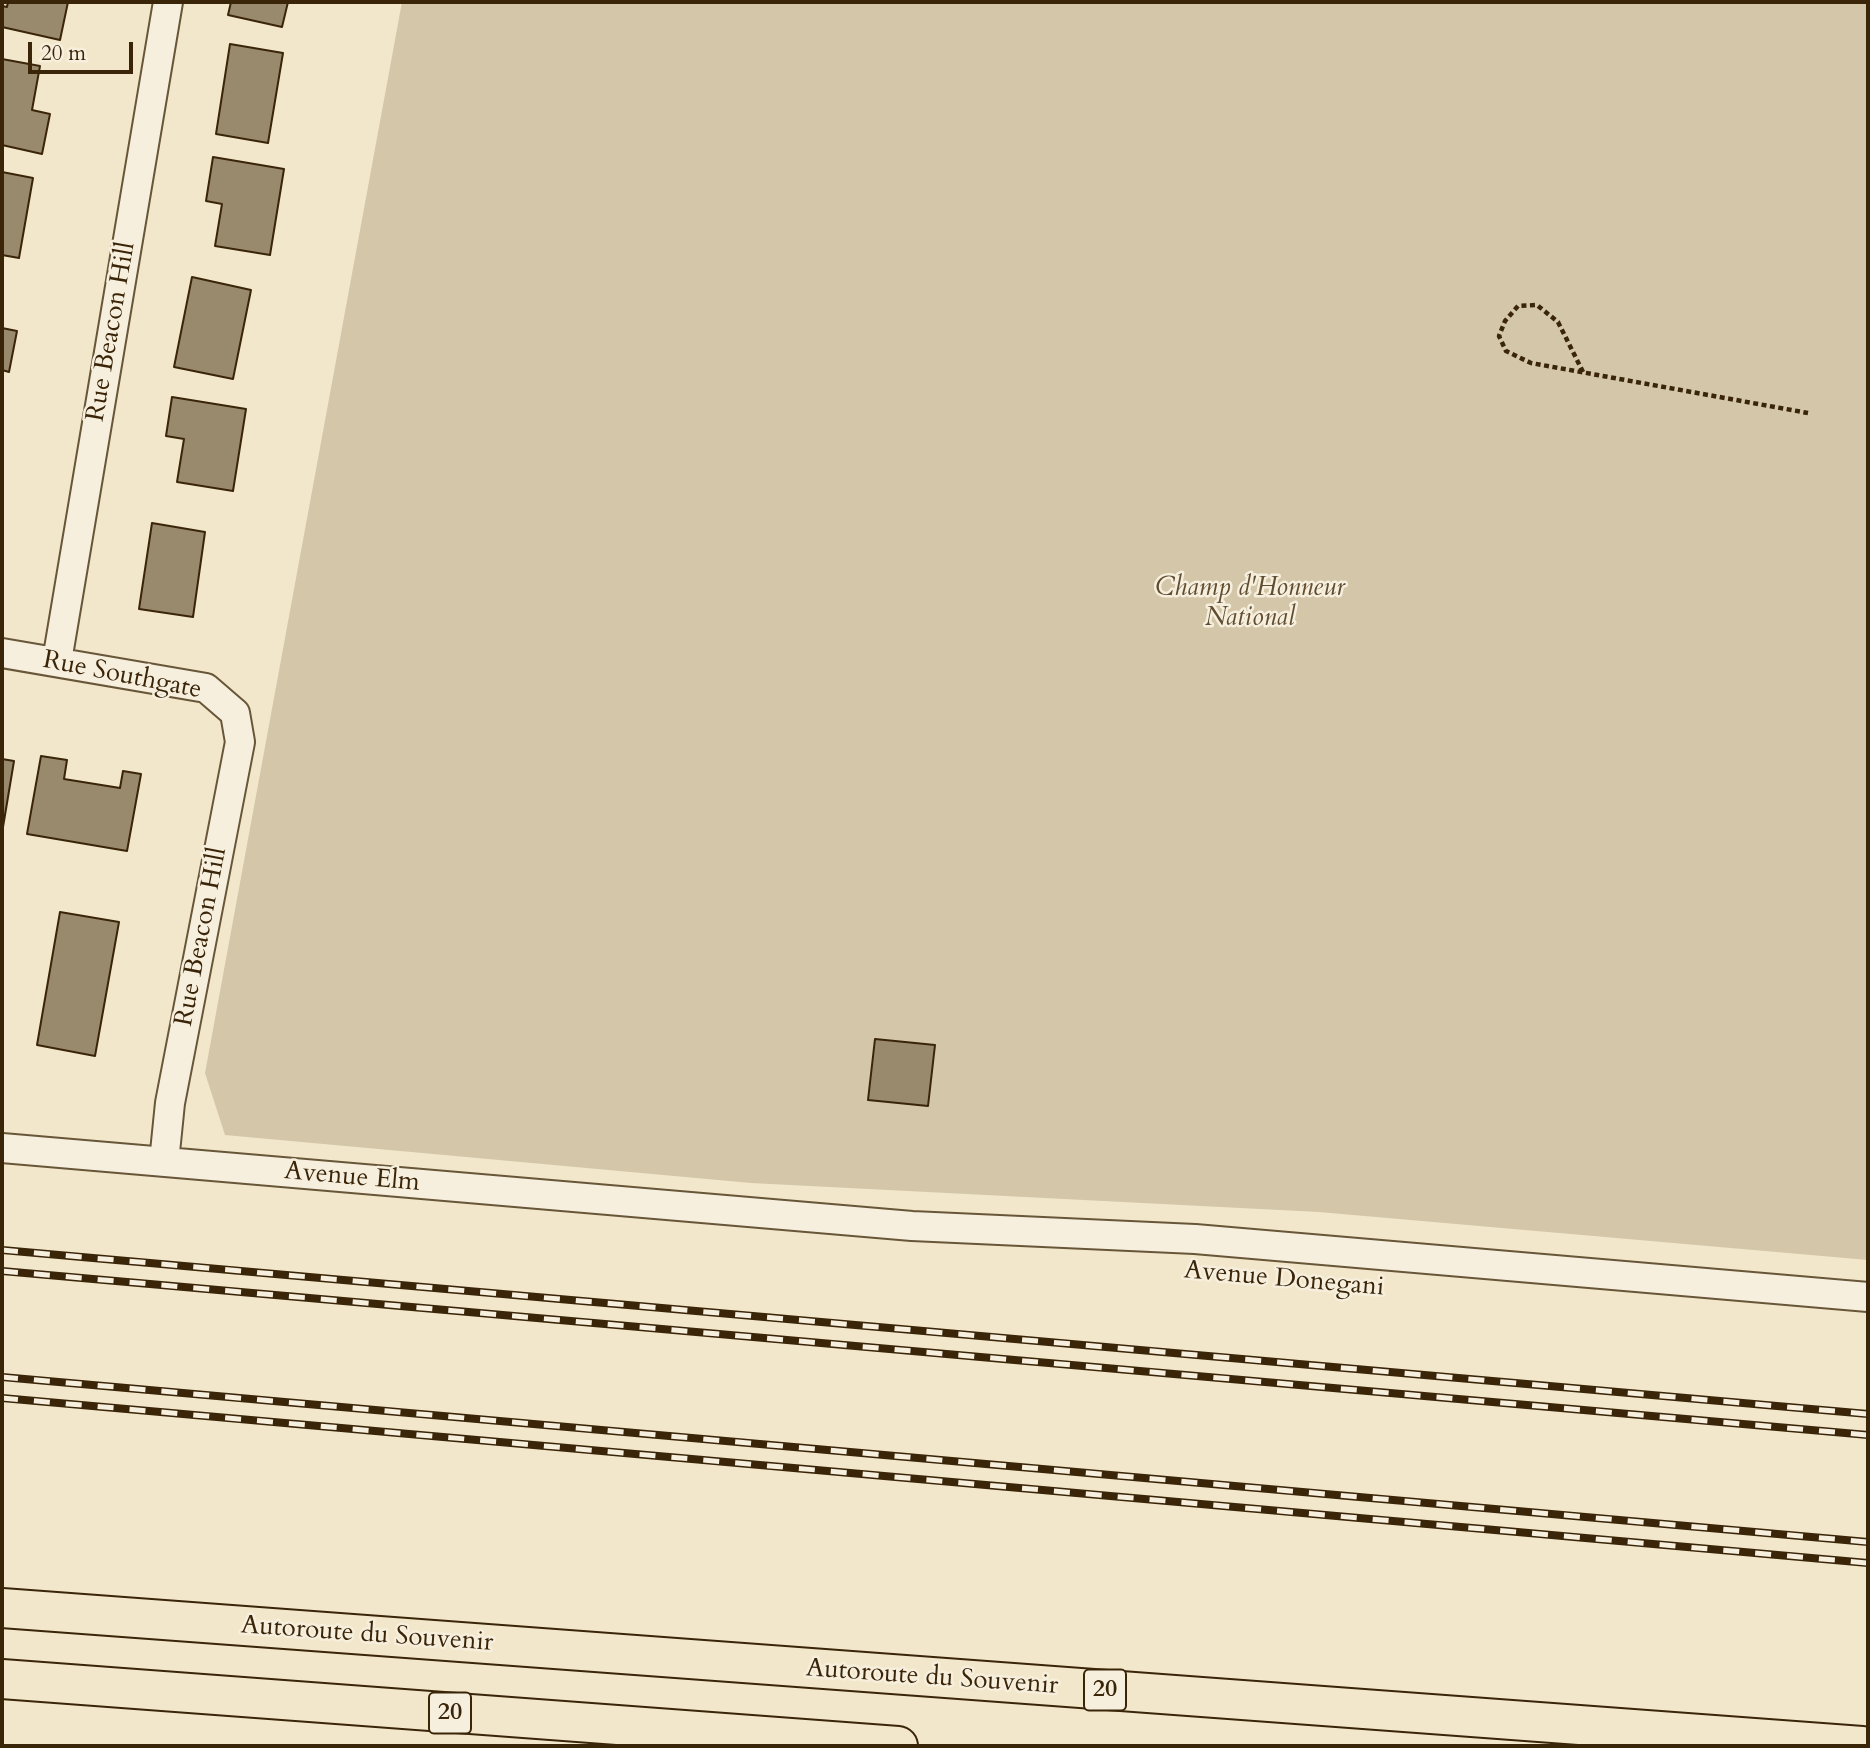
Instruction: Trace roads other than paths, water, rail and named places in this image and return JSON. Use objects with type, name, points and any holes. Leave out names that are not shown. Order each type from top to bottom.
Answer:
[{"type":"highway","name":"Autoroute du Souvenir","points":[[2,1608],[1862,1746]]},
{"type":"highway","name":"20","points":[[2,1679],[898,1746]]},
{"type":"street","name":"Rue Beacon Hill","points":[[57,661],[168,2]]},
{"type":"street","name":"Rue Southgate","points":[[2,653],[206,688],[235,713]]},
{"type":"street","name":"Rue Beacon Hill","points":[[164,1162],[170,1103],[240,742],[235,713]]},
{"type":"street","name":"Avenue Elm","points":[[2,1148],[701,1209]]},
{"type":"street","name":"Avenue Donegani","points":[[701,1209],[958,1230],[1256,1244],[1868,1297]]},
{"type":"railway","points":[[2,1250],[1868,1414]]},
{"type":"railway","points":[[2,1271],[1868,1435]]},
{"type":"railway","points":[[2,1377],[1868,1542]]},
{"type":"railway","points":[[2,1398],[1868,1563]]},
{"type":"park label","name":"Champ d'Honneur National","points":[[1250,604]]}]
